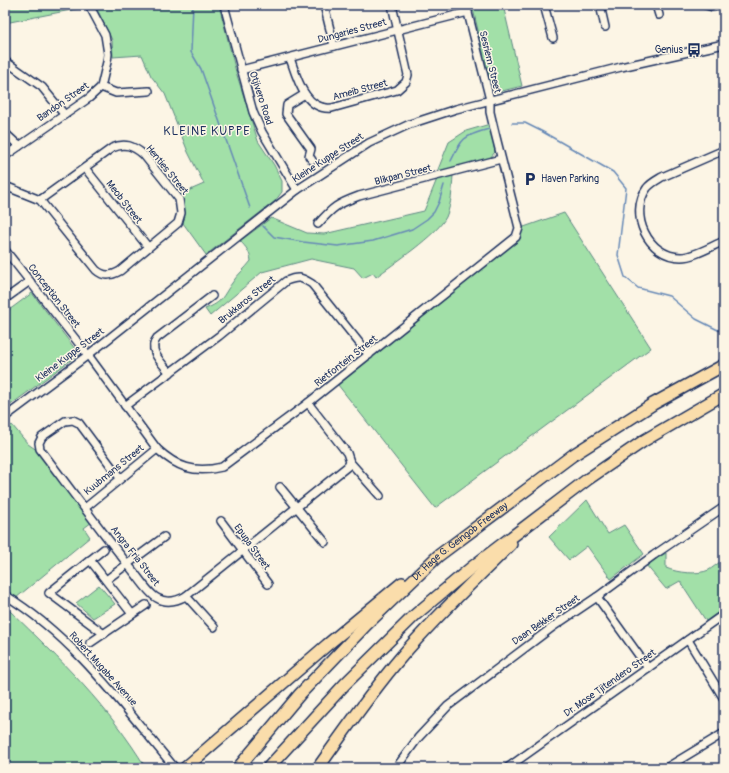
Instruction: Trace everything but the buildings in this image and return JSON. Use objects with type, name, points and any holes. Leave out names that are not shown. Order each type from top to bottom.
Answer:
[{"type":"highway","name":"Dr. Hage G. Geingob Freeway","points":[[238,768],[305,689],[367,624],[438,556],[573,455],[653,404],[724,365]]},
{"type":"highway","points":[[268,768],[345,684],[415,615],[471,568],[547,509],[644,440],[724,394]]},
{"type":"highway","points":[[318,768],[402,656],[453,600],[547,509]]},
{"type":"highway","points":[[185,768],[395,587],[438,556]]},
{"type":"street","name":"Bandon Street","points":[[5,156],[89,98],[101,87],[107,62],[107,45],[105,35],[90,5]]},
{"type":"street","name":"Otjivero Road","points":[[224,5],[241,70],[260,130],[296,190]]},
{"type":"street","points":[[324,5],[334,46]]},
{"type":"street","points":[[392,5],[398,29]]},
{"type":"street","points":[[544,5],[552,38]]},
{"type":"street","points":[[600,5],[606,27]]},
{"type":"street","points":[[656,5],[659,15]]},
{"type":"street","points":[[706,5],[713,7],[722,5]]},
{"type":"street","name":"Dungaries Street","points":[[241,70],[398,29],[467,9]]},
{"type":"street","name":"Sesriem Street","points":[[467,9],[490,100]]},
{"type":"street","name":"Ameib Street","points":[[290,58],[305,94],[315,104],[326,109],[386,94],[404,86],[408,75],[398,29]]},
{"type":"street","name":"Kleine Kuppe Street","points":[[5,416],[88,355],[296,190],[369,143],[432,116],[490,100],[724,44]]},
{"type":"street","points":[[5,61],[42,87],[64,114]]},
{"type":"street","points":[[101,87],[116,93],[149,91]]},
{"type":"street","points":[[305,94],[287,105],[286,114],[311,149],[310,156],[312,160]]},
{"type":"street","name":"Rietfontein Street","points":[[88,355],[157,449],[170,460],[183,467],[194,469],[210,470],[222,467],[308,403],[516,237],[519,228],[490,112],[490,100]]},
{"type":"street","points":[[5,133],[19,146]]},
{"type":"street","name":"Henties Street","points":[[5,186],[40,200],[101,274],[114,275],[178,222],[181,212],[179,199],[143,154],[128,145],[118,145],[112,148],[40,200]]},
{"type":"street","points":[[724,150],[662,177],[648,187],[641,201],[640,212],[648,240],[656,248],[673,257],[689,256],[724,241]]},
{"type":"street","name":"Blikpan Street","points":[[318,224],[330,211],[340,203],[347,200],[501,159]]},
{"type":"street","name":"Meob Street","points":[[85,168],[148,247]]},
{"type":"street","name":"Conception Street","points":[[5,250],[88,355]]},
{"type":"street","name":"Brukkaros Street","points":[[125,406],[218,336],[286,281],[294,277],[303,278],[316,288],[369,355]]},
{"type":"street","points":[[5,299],[30,281]]},
{"type":"street","points":[[170,373],[153,350],[154,341],[212,296]]},
{"type":"street","points":[[308,403],[340,443],[349,457],[350,462],[380,496]]},
{"type":"street","name":"Angra Fria Street","points":[[120,478],[79,423],[73,420],[65,421],[42,437],[39,443],[40,449],[127,564],[154,597],[163,601],[172,602],[186,596],[346,468],[350,462]]},
{"type":"street","name":"Kuubmans Street","points":[[85,508],[157,449]]},
{"type":"street","points":[[280,486],[325,542]]},
{"type":"street","name":"Daan Bekker Street","points":[[396,768],[418,738],[448,706],[554,626],[724,507]]},
{"type":"street","name":"Epupa Street","points":[[222,521],[242,551],[268,584]]},
{"type":"street","points":[[106,580],[164,537]]},
{"type":"street","points":[[104,550],[49,593],[104,634]]},
{"type":"street","points":[[90,560],[132,614]]},
{"type":"street","name":"Robert Mugabe Avenue","points":[[5,595],[44,624],[80,656],[175,768]]},
{"type":"street","points":[[186,596],[214,627]]},
{"type":"street","points":[[597,597],[648,668]]},
{"type":"street","name":"Robert Mugabe Avenue","points":[[5,599],[43,626],[71,651],[100,683],[168,768]]},
{"type":"street","points":[[90,643],[146,605]]},
{"type":"street","name":"Dr. Mose Tjitendero Street","points":[[507,768],[724,614]]},
{"type":"street","points":[[688,640],[724,699]]},
{"type":"street","points":[[666,768],[724,733]]},
{"type":"green space","points":[[5,5],[85,5],[86,7],[5,23]]},
{"type":"green space","points":[[95,5],[219,5],[236,72],[258,141],[274,165],[282,181],[282,192],[275,201],[206,255],[183,223],[184,209],[181,194],[204,184],[188,152],[165,94],[151,76],[142,55],[113,57],[112,40]]},
{"type":"green space","points":[[472,5],[503,5],[522,86],[498,92],[492,89]]},
{"type":"green space","points":[[490,124],[495,152],[490,158],[437,172],[449,142],[466,131]]},
{"type":"green space","points":[[453,175],[449,206],[446,217],[441,224],[434,232],[376,277],[373,273],[363,278],[354,268],[311,259],[262,272],[210,316],[205,309],[222,299],[234,280],[251,261],[250,255],[240,241],[271,218],[307,233],[324,234],[424,211],[437,179]]},
{"type":"green space","points":[[564,213],[651,348],[435,508],[338,385],[520,239],[521,228]]},
{"type":"green space","points":[[32,293],[79,354],[5,409],[5,313]]},
{"type":"green space","points":[[12,425],[28,444],[38,451],[92,522],[84,528],[90,537],[16,598],[5,592],[5,430]]},
{"type":"green space","points":[[587,500],[608,534],[624,525],[644,554],[611,579],[587,546],[569,560],[549,537]]},
{"type":"green space","points":[[666,553],[666,568],[682,572],[704,572],[720,562],[724,569],[724,608],[706,621],[680,581],[666,589],[646,565]]},
{"type":"green space","points":[[99,585],[115,604],[93,618],[76,603]]},
{"type":"green space","points":[[5,609],[10,611],[29,629],[83,685],[117,725],[146,768],[5,768]]},
{"type":"waterway","points":[[193,5],[191,52],[201,69],[250,208]]},
{"type":"waterway","points":[[512,123],[525,123],[613,172],[626,188],[618,255],[625,277],[638,288],[669,296],[696,319],[724,333]]},
{"type":"waterway","points":[[451,161],[464,139],[468,136],[489,129]]},
{"type":"waterway","points":[[263,226],[274,237],[303,242],[338,246],[373,241],[412,229],[427,219],[434,212],[439,202],[444,185]]},
{"type":"waterway","points":[[5,767],[9,768]]},
{"type":"place","name":"Genius","points":[[694,50]]},
{"type":"place","name":"Haven Parking","points":[[530,179]]},
{"type":"district","name":"KLEINE KUPPE","points":[[207,131]]}]
